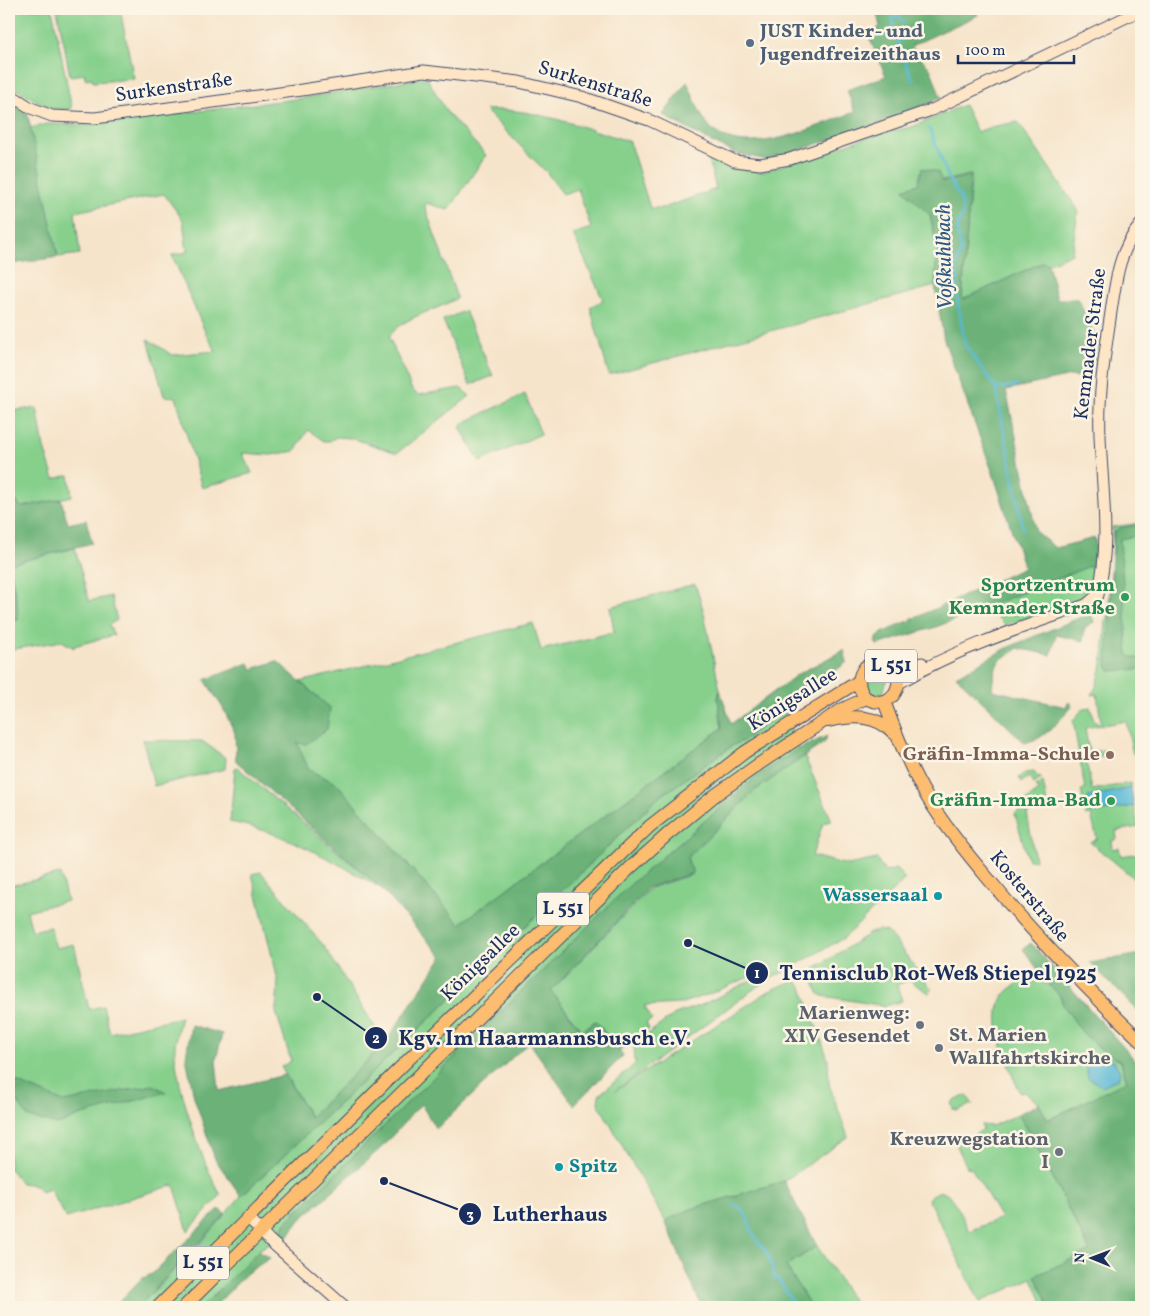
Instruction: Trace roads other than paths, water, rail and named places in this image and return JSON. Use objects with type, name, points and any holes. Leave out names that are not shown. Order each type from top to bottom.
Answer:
[{"type":"main road","name":"Königsallee","points":[[887,700],[871,700],[866,698],[861,690],[859,681],[861,672],[872,663],[887,663],[897,677]]},
{"type":"main road","name":"L 551","points":[[887,700],[895,694],[897,677]]},
{"type":"main road","name":"Königsallee","points":[[158,1307],[609,863],[650,826],[745,752],[859,681]]},
{"type":"main road","name":"Königsallee","points":[[184,1307],[636,862],[714,796],[840,710],[866,698]]},
{"type":"main road","points":[[887,700],[895,734],[910,765]]},
{"type":"main road","points":[[887,700],[898,717],[910,765]]},
{"type":"main road","name":"Königsallee","points":[[823,722],[841,718],[868,718],[885,723],[895,734]]},
{"type":"main road","name":"Kosterstraße","points":[[910,765],[928,798],[954,836],[1048,950],[1141,1042]]},
{"type":"street","name":"Surkenstraße","points":[[9,94],[31,108],[52,116],[95,118],[302,90],[424,71],[537,85],[615,107],[649,120],[735,161],[768,164],[790,159],[934,109],[1141,10]]},
{"type":"street","name":"Kemnader Straße","points":[[897,677],[1086,605],[1098,595],[1105,539],[1100,436],[1102,375],[1118,266],[1129,241],[1141,224]]},
{"type":"street","points":[[249,1218],[345,1307]]},
{"type":"water","name":"Gräfin-Imma-Bad","points":[[1131,788],[1134,806],[1091,813],[1088,797]]},
{"type":"water","points":[[1107,1058],[1114,1061],[1120,1072],[1118,1079],[1102,1086],[1088,1078],[1086,1067],[1089,1063]]},
{"type":"waterway","name":"Voßkuhlbach","points":[[893,9],[896,36],[913,81]]},
{"type":"waterway","points":[[893,15],[899,17],[904,22]]},
{"type":"waterway","name":"Voßkuhlbach","points":[[929,128],[949,179],[961,199],[963,211],[957,229],[961,251],[955,268],[958,277],[956,291],[965,345],[996,388],[1023,529]]},
{"type":"waterway","points":[[996,388],[1018,386]]},
{"type":"waterway","points":[[1138,1135],[1141,1139]]},
{"type":"waterway","points":[[734,1204],[744,1211],[755,1238],[766,1251],[773,1269],[773,1275],[781,1283],[795,1307]]},
{"type":"place","name":"JUST Kinder- und Jugendfreizeithaus","points":[[750,43]]},
{"type":"place","name":"Sportzentrum Kemnader Straße","points":[[1125,597]]},
{"type":"place","name":"Gräfin-Imma-Schule","points":[[1110,755]]},
{"type":"place","name":"Gräfin-Imma-Bad","points":[[1111,801]]},
{"type":"place","name":"Wassersaal","points":[[938,896]]},
{"type":"place","name":"Tennisclub Rot-Weß Stiepel 1925","points":[[688,943]]},
{"type":"place","name":"Kgv. Im Haarmannsbusch e.V.","points":[[317,997]]},
{"type":"place","name":"Marienweg: XIV Gesendet","points":[[920,1025]]},
{"type":"place","name":"St. Marien Wallfahrtskirche","points":[[939,1048]]},
{"type":"place","name":"Kreuzwegstation I","points":[[1059,1152]]},
{"type":"place","name":"Spitz","points":[[559,1167]]},
{"type":"place","name":"Lutherhaus","points":[[384,1181]]}]
